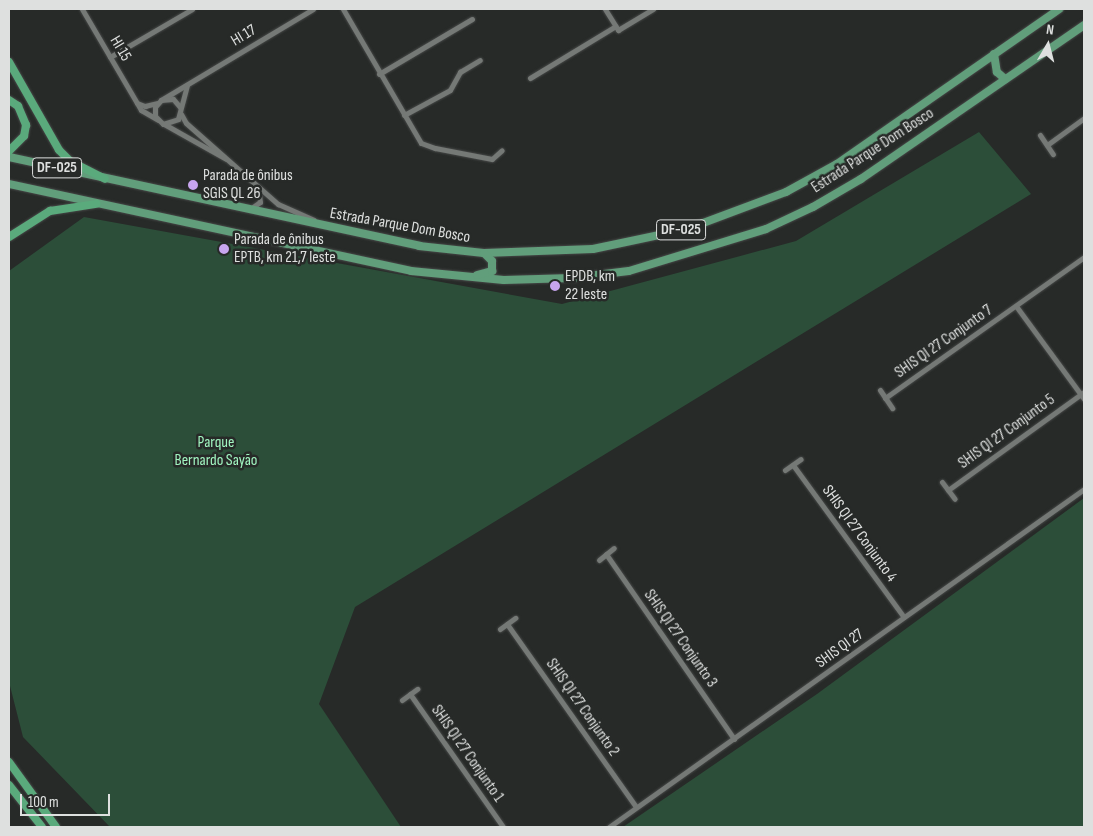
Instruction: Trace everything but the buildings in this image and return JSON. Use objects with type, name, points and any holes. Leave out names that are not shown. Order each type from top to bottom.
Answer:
[{"type":"highway","points":[[9,62],[59,150],[70,161],[105,179]]},
{"type":"highway","points":[[9,100],[18,106],[26,125],[24,136],[9,151]]},
{"type":"highway","points":[[9,237],[50,211],[96,204]]},
{"type":"highway","points":[[9,762],[56,827]]},
{"type":"highway","points":[[9,785],[42,827]]},
{"type":"main road","name":"Estrada Parque Dom Bosco","points":[[9,157],[419,246],[484,254],[593,249],[688,229],[740,211],[786,192],[837,164],[1059,9]]},
{"type":"main road","name":"Estrada Parque Dom Bosco","points":[[9,184],[411,271],[504,280],[572,278],[629,271],[766,229],[861,179],[1084,25]]},
{"type":"main road","points":[[994,54],[997,72],[1005,80]]},
{"type":"main road","points":[[454,276],[480,275],[492,271],[492,261],[484,254]]},
{"type":"street","name":"HI 15","points":[[82,9],[137,103],[144,113],[158,120]]},
{"type":"street","points":[[110,57],[192,9]]},
{"type":"street","name":"HI 17","points":[[159,101],[313,9]]},
{"type":"street","points":[[343,9],[421,143],[492,159],[502,150]]},
{"type":"street","points":[[605,9],[617,28]]},
{"type":"street","points":[[530,78],[653,9]]},
{"type":"street","points":[[380,74],[472,19]]},
{"type":"street","points":[[404,115],[450,90],[460,72],[480,60]]},
{"type":"street","points":[[187,84],[180,107],[180,114],[186,124],[289,211],[348,232]]},
{"type":"street","points":[[137,103],[146,106],[172,99],[180,107]]},
{"type":"street","points":[[159,101],[154,111],[158,120],[232,161]]},
{"type":"street","points":[[163,124],[174,123],[180,114]]},
{"type":"street","points":[[1047,145],[1084,118]]},
{"type":"street","points":[[1040,135],[1053,154]]},
{"type":"street","points":[[247,210],[260,202],[257,184]]},
{"type":"street","name":"SHIS QI 27 Conjunto 7","points":[[885,398],[1084,257]]},
{"type":"street","points":[[1016,306],[1083,395]]},
{"type":"street","points":[[880,390],[892,408]]},
{"type":"street","name":"SHIS QI 27 Conjunto 5","points":[[948,490],[1083,395]]},
{"type":"street","points":[[785,470],[801,459]]},
{"type":"street","name":"SHIS QI 27 Conjunto 4","points":[[793,465],[904,617]]},
{"type":"street","points":[[942,482],[955,499]]},
{"type":"street","name":"SHIS QI 27","points":[[609,827],[1084,490]]},
{"type":"street","points":[[598,560],[614,548]]},
{"type":"street","name":"SHIS QI 27 Conjunto 3","points":[[606,554],[734,739]]},
{"type":"street","points":[[500,629],[515,618]]},
{"type":"street","name":"SHIS QI 27 Conjunto 2","points":[[507,624],[636,807]]},
{"type":"street","points":[[402,700],[418,689]]},
{"type":"street","name":"SHIS QI 27 Conjunto 1","points":[[410,694],[503,827]]},
{"type":"green space","name":"Parque Bernardo Sayão","points":[[979,132],[1031,194],[355,607],[319,704],[401,827],[110,827],[23,737],[9,682],[9,271],[84,217],[562,304],[796,241]]},
{"type":"green space","points":[[1084,498],[1084,827],[623,827],[817,694]]},
{"type":"place","name":"Parada de ônibus SGIS QL 26","points":[[193,185]]},
{"type":"place","name":"Parada de ônibus EPTB, km 21,7 leste","points":[[224,249]]},
{"type":"place","name":"EPDB, km 22 leste","points":[[555,286]]}]
